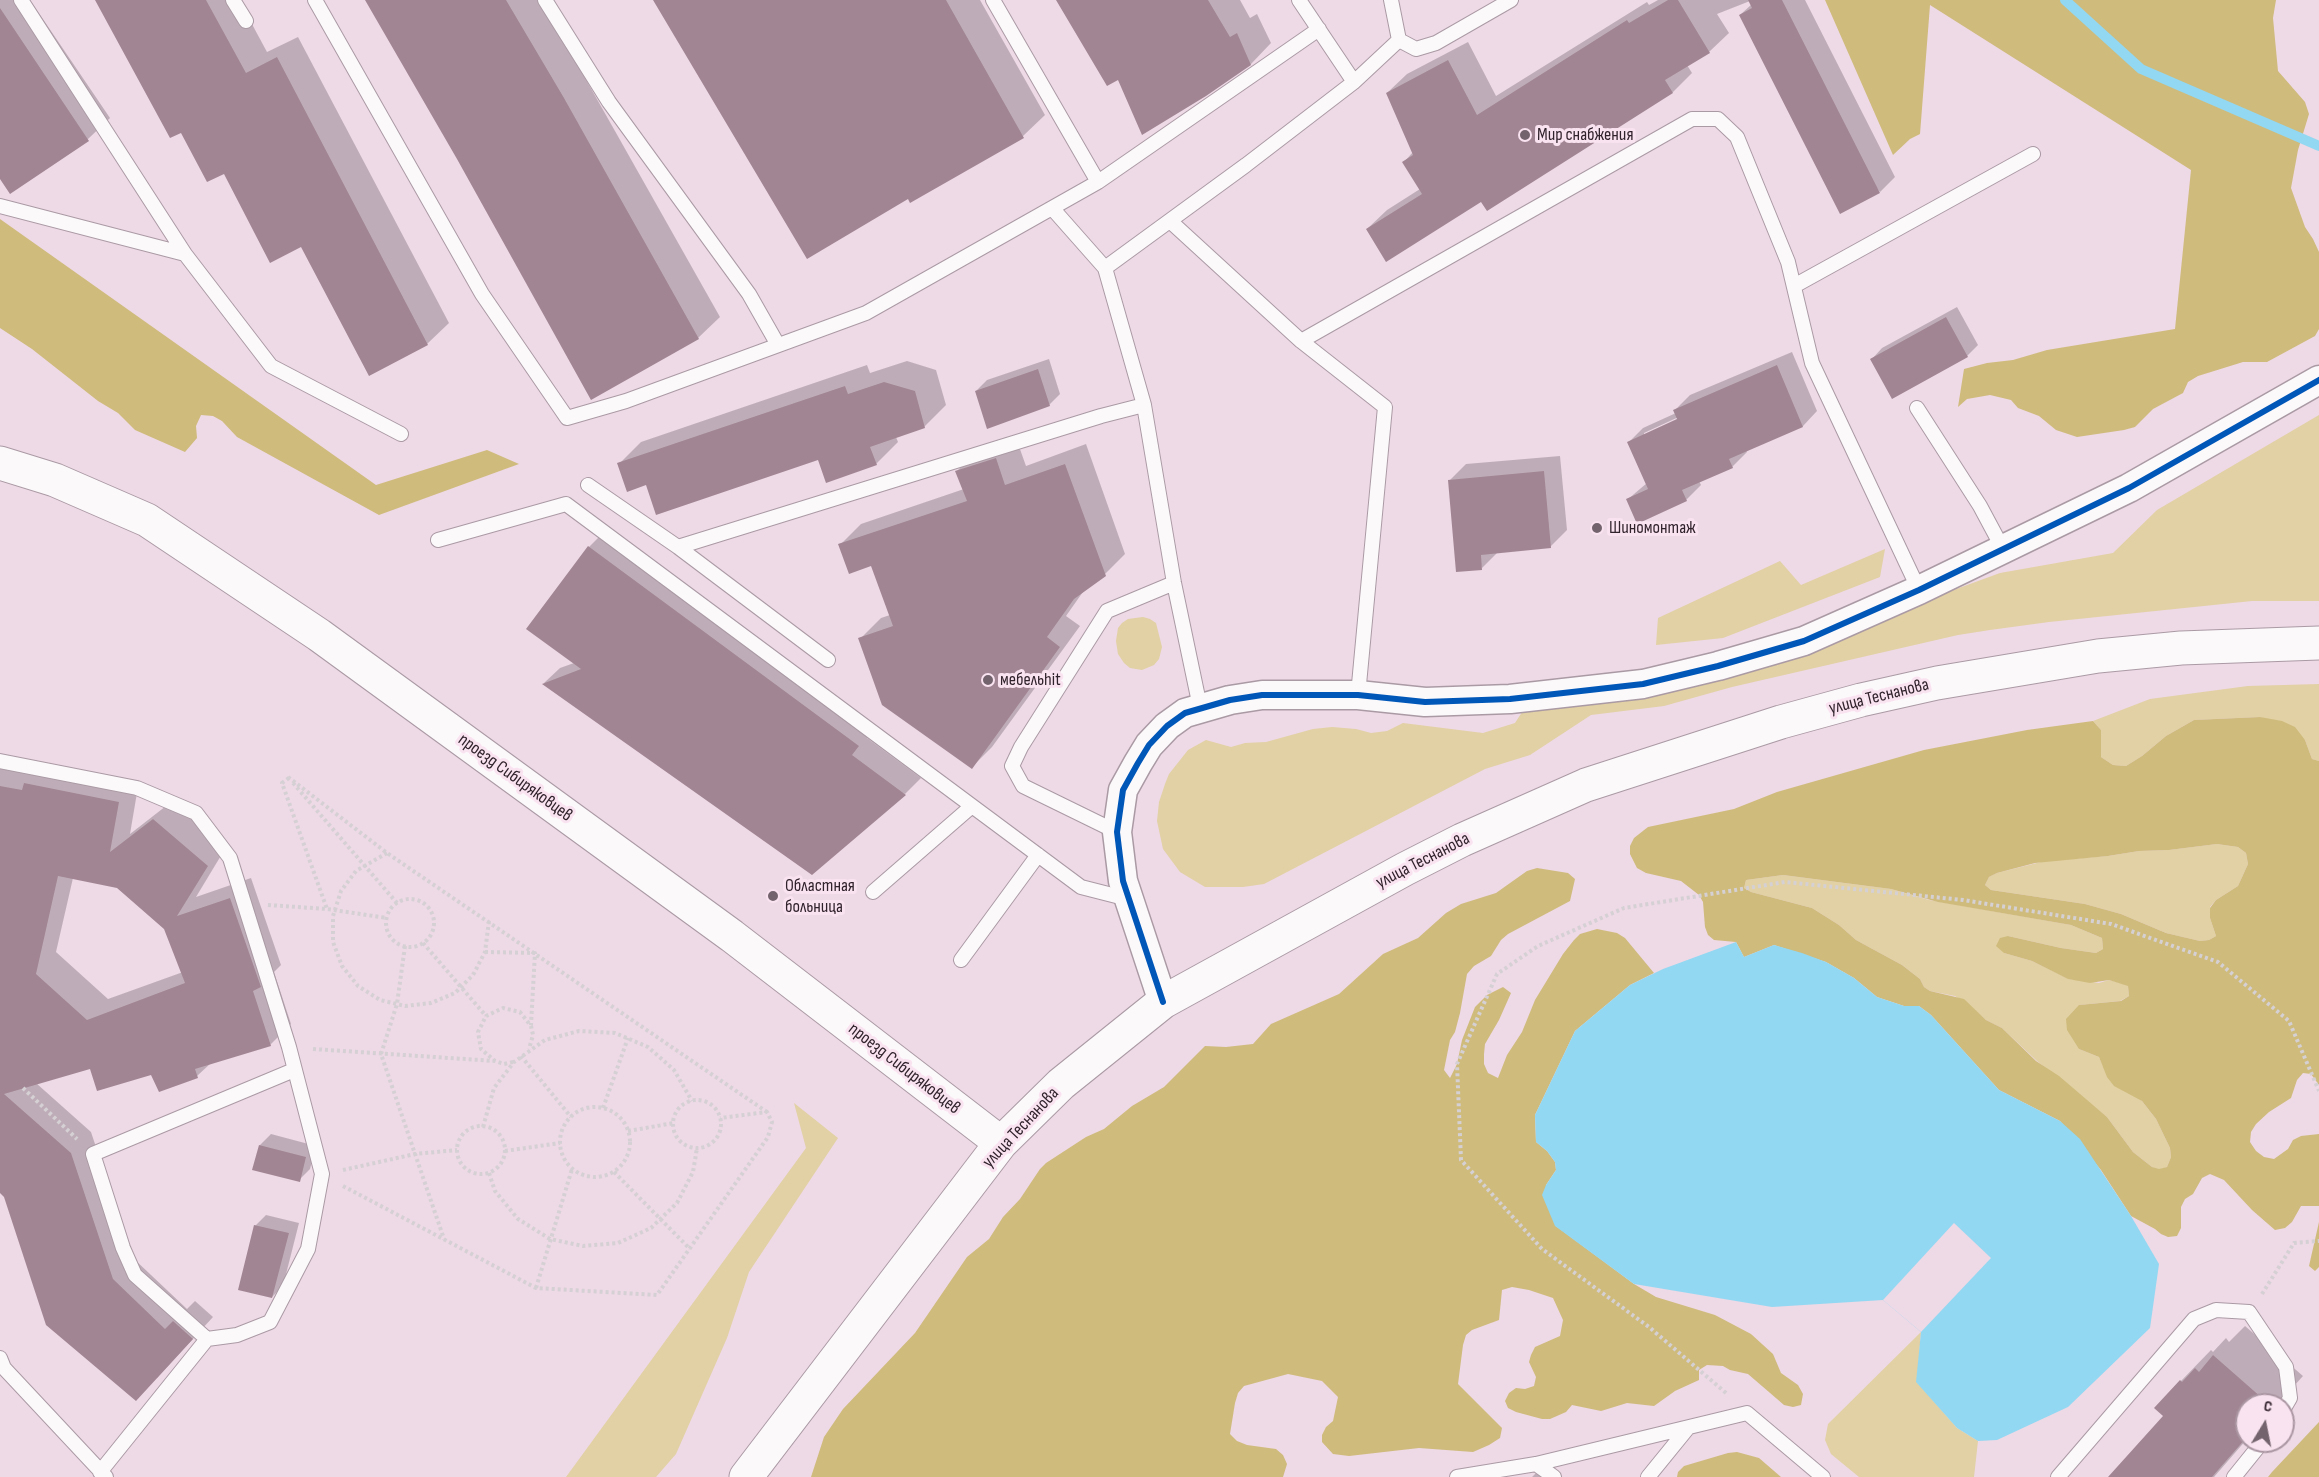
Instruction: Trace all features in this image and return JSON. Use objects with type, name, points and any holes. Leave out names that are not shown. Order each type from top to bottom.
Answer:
[{"type":"main road","name":"проезд Сибиряковцев","points":[[0,463],[55,480],[147,520],[319,635],[732,936],[1001,1143]]},
{"type":"main road","name":"улица Теснанова","points":[[746,1477],[1001,1143],[1061,1084],[1163,1002],[1405,869],[1503,821],[1586,785],[1781,722],[1937,683],[2098,656],[2181,648],[2319,644]]},
{"type":"street","points":[[1163,1002],[1123,881],[1117,832],[1123,789],[1149,745],[1175,718],[1200,707],[1262,696],[1358,695],[1425,702],[1500,699],[1643,684],[1718,666],[1804,641],[1919,590],[2129,488],[2319,380]]},
{"type":"lane","points":[[21,0],[185,254],[271,366],[401,434]]},
{"type":"lane","points":[[233,0],[246,21]]},
{"type":"lane","points":[[315,0],[482,294],[567,418],[626,401],[866,313],[1098,182],[1319,29]]},
{"type":"lane","points":[[545,0],[609,102],[749,294],[778,345]]},
{"type":"lane","points":[[993,0],[1098,182]]},
{"type":"lane","points":[[1299,0],[1354,82]]},
{"type":"lane","points":[[1390,0],[1399,40],[1416,49],[1436,43],[1511,0]]},
{"type":"lane","points":[[1105,267],[1246,165],[1354,82],[1399,40]]},
{"type":"lane","points":[[1301,341],[1692,119],[1719,119],[1737,137],[1788,262],[1812,363],[1919,590]]},
{"type":"lane","points":[[1794,286],[2032,154]]},
{"type":"lane","points":[[0,206],[185,254]]},
{"type":"lane","points":[[1052,208],[1105,267],[1144,405],[1174,583],[1200,707]]},
{"type":"lane","points":[[1170,220],[1301,341],[1385,406],[1358,695]]},
{"type":"lane","points":[[678,547],[1101,416],[1144,405]]},
{"type":"lane","points":[[1917,408],[1980,506],[2003,549]]},
{"type":"lane","points":[[588,485],[678,547],[828,660]]},
{"type":"lane","points":[[438,540],[566,504],[1081,887],[1128,899]]},
{"type":"lane","points":[[1117,832],[1023,786],[1012,766],[1021,747],[1107,611],[1174,583]]},
{"type":"lane","points":[[0,761],[137,789],[196,813],[230,858],[289,1047],[322,1174],[308,1249],[270,1322],[237,1335],[207,1339],[103,1474],[4,1368],[0,1358]]},
{"type":"lane","points":[[873,892],[972,806]]},
{"type":"lane","points":[[961,960],[1038,855]]},
{"type":"lane","points":[[207,1339],[135,1275],[123,1248],[93,1154],[294,1070]]},
{"type":"lane","points":[[2058,1477],[2194,1319],[2216,1310],[2249,1312],[2286,1366],[2289,1393]]},
{"type":"lane","points":[[1457,1477],[1536,1464],[1747,1413],[1823,1477]]},
{"type":"lane","points":[[1647,1477],[1687,1429]]},
{"type":"lane","points":[[2234,1477],[2253,1453]]},
{"type":"lane","points":[[1536,1464],[1554,1477]]},
{"type":"path","points":[[288,777],[282,783],[327,909]]},
{"type":"path","points":[[288,777],[387,852],[767,1112],[772,1122],[768,1137],[657,1295],[536,1288],[322,1174]]},
{"type":"path","points":[[288,777],[397,903]]},
{"type":"path","points":[[387,852],[356,871],[341,891],[335,910],[333,942],[342,966],[358,986],[380,1000],[405,1006],[431,1003],[455,993],[473,975],[485,952],[489,921]]},
{"type":"path","points":[[1747,1413],[1649,1327],[1542,1249],[1461,1160],[1457,1064],[1497,975],[1538,946],[1624,908],[1785,882],[1963,900],[2111,924],[2218,962],[2289,1021],[2319,1091]]},
{"type":"path","points":[[412,899],[425,904],[430,910],[433,917],[432,931],[423,943],[417,946],[405,946],[395,942],[390,936],[387,930],[387,918],[397,903],[412,899]]},
{"type":"path","points":[[244,904],[327,909],[387,918]]},
{"type":"path","points":[[423,943],[486,1016]]},
{"type":"path","points":[[405,946],[397,1004],[381,1054],[444,1240]]},
{"type":"path","points":[[485,952],[535,953]]},
{"type":"path","points":[[528,1052],[533,1035],[531,1026],[535,953]]},
{"type":"path","points":[[514,1062],[504,1064],[487,1056],[478,1041],[478,1032],[486,1016],[503,1008],[520,1012],[531,1026]]},
{"type":"path","points":[[483,1127],[494,1088],[514,1062],[544,1040],[579,1031],[615,1033],[648,1047],[674,1070],[692,1101]]},
{"type":"path","points":[[603,1108],[628,1038]]},
{"type":"path","points":[[289,1047],[495,1061]]},
{"type":"path","points":[[521,1056],[571,1117]]},
{"type":"path","points":[[23,1088],[93,1154]]},
{"type":"path","points":[[692,1101],[706,1102],[717,1111],[721,1126],[716,1139],[711,1144],[697,1148],[682,1143],[674,1130],[679,1109],[692,1101]]},
{"type":"path","points":[[591,1107],[603,1108],[614,1113],[622,1121],[628,1131],[630,1142],[628,1154],[615,1172],[604,1176],[582,1175],[564,1159],[561,1143],[564,1126],[571,1117],[591,1107]]},
{"type":"path","points":[[720,1118],[767,1112]]},
{"type":"path","points":[[628,1131],[674,1123]]},
{"type":"path","points":[[475,1127],[483,1127],[490,1128],[501,1137],[505,1151],[500,1164],[489,1173],[474,1173],[462,1164],[458,1149],[463,1136],[475,1127]]},
{"type":"path","points":[[505,1151],[561,1143]]},
{"type":"path","points":[[489,1173],[495,1191],[518,1219],[550,1239],[583,1246],[618,1243],[651,1228],[677,1203],[693,1172],[697,1148]]},
{"type":"path","points":[[322,1174],[415,1154],[458,1149]]},
{"type":"path","points":[[536,1288],[572,1168]]},
{"type":"path","points":[[615,1172],[690,1249]]},
{"type":"path","points":[[2249,1312],[2294,1243],[2319,1241]]},
{"type":"shaded area","points":[[1825,0],[2276,0],[2273,18],[2278,71],[2305,102],[2309,114],[2298,150],[2291,188],[2305,227],[2319,252],[2319,329],[2315,336],[2267,362],[2243,362],[2198,376],[2188,382],[2183,393],[2153,409],[2135,427],[2124,430],[2077,437],[2056,430],[2039,416],[2018,408],[2011,400],[1990,395],[1967,399],[1958,407],[1964,369],[2013,360],[2047,350],[2175,329],[2191,170],[1930,5],[1920,134],[1910,139],[1893,155]]},
{"type":"shaded area","points":[[0,219],[376,485],[487,450],[519,464],[379,515],[237,437],[222,421],[213,416],[201,415],[196,426],[197,438],[185,452],[135,430],[118,413],[98,401],[32,349],[0,328]]},
{"type":"shaded area","points":[[2319,415],[2319,601],[2252,601],[2049,622],[1958,635],[1732,687],[1664,706],[1591,715],[1530,755],[1485,769],[1264,884],[1243,887],[1205,887],[1180,872],[1163,849],[1157,821],[1159,802],[1165,784],[1169,774],[1188,750],[1206,740],[1231,747],[1245,743],[1266,742],[1313,729],[1332,727],[1371,733],[1387,731],[1403,723],[1483,733],[1515,723],[1526,706],[1737,674],[1863,630],[1929,599],[2000,573],[2113,553],[2157,510]]},
{"type":"shaded area","points":[[1885,549],[1880,577],[1723,638],[1656,645],[1658,618],[1780,561],[1801,585]]},
{"type":"shaded area","points":[[1143,617],[1156,623],[1162,647],[1159,659],[1154,665],[1142,670],[1130,668],[1124,663],[1118,654],[1116,641],[1118,628],[1122,623],[1128,619]]},
{"type":"shaded area","points":[[2319,684],[2319,761],[2312,759],[2305,740],[2260,717],[2194,720],[2166,736],[2126,766],[2113,765],[2101,757],[2101,730],[2093,721],[2150,699],[2248,686]]},
{"type":"shaded area","points":[[2260,717],[2282,721],[2295,727],[2305,740],[2312,759],[2319,761],[2319,1085],[2311,1074],[2303,1073],[2297,1080],[2291,1098],[2269,1112],[2256,1124],[2251,1132],[2250,1142],[2264,1157],[2274,1159],[2288,1149],[2293,1140],[2301,1136],[2319,1134],[2319,1206],[2301,1206],[2292,1222],[2285,1228],[2275,1230],[2252,1210],[2224,1180],[2210,1174],[2202,1178],[2193,1194],[2185,1199],[2181,1207],[2181,1228],[2177,1236],[2168,1237],[2161,1234],[2131,1216],[2101,1170],[2060,1121],[1999,1090],[1931,1015],[1919,1006],[1904,1006],[1877,997],[1854,978],[1826,962],[1774,945],[1744,957],[1736,942],[1714,940],[1708,935],[1703,902],[1699,895],[1681,881],[1646,873],[1637,868],[1630,854],[1630,846],[1634,838],[1648,827],[1734,809],[1777,792],[1924,750],[2027,730],[2093,721],[2101,730],[2101,757],[2113,765],[2126,766],[2166,736],[2194,720]],"holes":[[[2217,844],[2238,847],[2246,853],[2248,864],[2238,886],[2216,900],[2210,908],[2210,918],[2216,936],[2209,940],[2200,941],[2166,933],[2121,914],[2085,904],[1991,890],[1985,885],[1989,877],[1997,873],[2035,863]],[[1783,875],[1891,889],[1938,902],[2071,925],[2102,938],[2103,949],[2096,953],[2008,936],[2000,938],[1996,946],[2004,953],[2032,961],[2068,979],[2090,983],[2109,980],[2128,986],[2129,996],[2121,1001],[2079,1005],[2066,1019],[2067,1030],[2079,1049],[2099,1057],[2107,1077],[2114,1086],[2142,1101],[2156,1119],[2170,1148],[2171,1157],[2167,1167],[2159,1169],[2152,1167],[2133,1152],[2107,1117],[2059,1076],[2036,1061],[2002,1028],[1986,1020],[1964,999],[1930,991],[1924,987],[1920,979],[1902,965],[1856,940],[1839,925],[1812,908],[1751,892],[1744,888],[1746,880]]]},
{"type":"shaded area","points":[[2217,844],[2238,847],[2246,853],[2248,864],[2238,886],[2216,900],[2210,907],[2210,918],[2216,936],[2209,940],[2200,941],[2166,933],[2121,914],[2085,904],[1991,890],[1985,885],[1989,877],[1997,873],[2045,861]]},
{"type":"shaded area","points":[[1537,868],[1568,873],[1575,879],[1570,901],[1508,934],[1501,940],[1491,956],[1474,966],[1467,974],[1460,1013],[1455,1032],[1450,1040],[1444,1070],[1450,1078],[1457,1064],[1462,1040],[1475,1007],[1487,995],[1503,987],[1511,993],[1485,1044],[1484,1054],[1484,1064],[1488,1073],[1498,1078],[1507,1055],[1522,1032],[1535,1000],[1574,940],[1580,934],[1597,929],[1617,933],[1625,938],[1654,973],[1630,985],[1575,1031],[1535,1115],[1536,1142],[1555,1162],[1556,1170],[1546,1185],[1556,1226],[1634,1284],[1656,1297],[1715,1315],[1751,1334],[1773,1354],[1781,1373],[1798,1385],[1803,1394],[1801,1405],[1793,1407],[1784,1405],[1748,1374],[1723,1366],[1707,1365],[1699,1370],[1699,1380],[1675,1391],[1654,1406],[1627,1403],[1601,1411],[1572,1405],[1566,1412],[1550,1419],[1516,1412],[1508,1408],[1505,1401],[1509,1393],[1516,1388],[1525,1389],[1534,1386],[1536,1377],[1529,1362],[1531,1355],[1535,1347],[1560,1336],[1563,1320],[1553,1298],[1512,1287],[1502,1290],[1499,1320],[1472,1330],[1466,1335],[1463,1345],[1458,1384],[1502,1428],[1500,1438],[1473,1452],[1419,1448],[1349,1456],[1333,1454],[1322,1442],[1322,1435],[1333,1421],[1338,1397],[1322,1381],[1288,1374],[1244,1386],[1238,1393],[1235,1403],[1230,1434],[1237,1441],[1247,1445],[1276,1449],[1283,1455],[1287,1464],[1283,1477],[811,1477],[824,1437],[843,1409],[915,1333],[967,1257],[989,1239],[1003,1217],[1020,1199],[1046,1163],[1086,1137],[1104,1129],[1132,1106],[1164,1087],[1205,1046],[1226,1047],[1253,1044],[1271,1024],[1339,994],[1383,954],[1418,938],[1446,913],[1461,904],[1496,893],[1527,871]]},
{"type":"shaded area","points":[[1783,875],[1891,889],[1929,900],[2071,925],[2102,938],[2103,949],[2096,953],[2008,936],[2004,953],[2032,961],[2069,979],[2099,983],[2109,980],[2128,985],[2129,996],[2120,1001],[2079,1005],[2079,1049],[2099,1057],[2103,1066],[2142,1101],[2156,1119],[2170,1148],[2171,1157],[2167,1167],[2159,1170],[2152,1167],[2133,1152],[2107,1117],[2037,1061],[2002,1028],[1986,1020],[1969,1005],[1955,996],[1930,991],[1924,987],[1920,979],[1902,965],[1856,940],[1839,925],[1812,908],[1751,892],[1744,888],[1746,880]]},
{"type":"shaded area","points":[[794,1103],[838,1138],[749,1272],[727,1338],[676,1454],[656,1477],[566,1477],[806,1148]]},
{"type":"shaded area","points":[[2319,1222],[2319,1267],[2315,1271],[2309,1266]]},
{"type":"shaded area","points":[[1921,1332],[1917,1382],[1957,1428],[1978,1441],[1974,1477],[1859,1477],[1831,1454],[1825,1440],[1828,1424]]},
{"type":"shaded area","points":[[2319,1422],[2319,1477],[2268,1477],[2290,1453],[2295,1453],[2295,1448]]},
{"type":"shaded area","points":[[1737,1452],[1759,1458],[1781,1477],[1677,1477],[1678,1472],[1684,1466]]},
{"type":"water","points":[[1736,942],[1744,957],[1774,945],[1826,962],[1854,978],[1877,997],[1904,1006],[1919,1006],[1931,1015],[1999,1090],[2060,1121],[2080,1139],[2131,1216],[2159,1264],[2150,1328],[2068,1407],[1997,1440],[1978,1441],[1957,1428],[1916,1382],[1921,1332],[1883,1300],[1772,1307],[1634,1284],[1555,1226],[1542,1195],[1556,1170],[1555,1162],[1536,1142],[1535,1115],[1575,1031],[1630,985],[1663,969]]},
{"type":"pier","points":[[1954,1223],[1991,1258],[1921,1332],[1883,1300]]},
{"type":"building","points":[[95,0],[206,0],[246,73],[277,57],[428,345],[369,376],[301,247],[270,263],[224,174],[207,182],[181,133],[170,138]]},
{"type":"building","points":[[365,0],[506,0],[564,98],[699,339],[591,400],[457,159]]},
{"type":"building","points":[[653,0],[946,0],[1024,138],[910,203],[908,199],[807,259]]},
{"type":"building","points":[[1056,0],[1208,0],[1230,37],[1237,33],[1251,65],[1142,135],[1118,80],[1107,86]]},
{"type":"building","points":[[1668,0],[1678,0],[1710,53],[1665,80],[1673,93],[1487,211],[1481,202],[1386,262],[1366,229],[1422,194],[1402,162],[1413,155],[1386,93],[1448,60],[1477,115],[1627,20],[1629,23]]},
{"type":"building","points":[[1748,0],[1782,0],[1880,193],[1840,214],[1739,15],[1752,8]]},
{"type":"building","points":[[0,8],[89,141],[10,194],[0,179]]},
{"type":"building","points":[[1946,317],[1968,357],[1892,399],[1870,359]]},
{"type":"building","points":[[1777,365],[1803,427],[1729,459],[1733,468],[1682,490],[1687,501],[1637,524],[1626,499],[1648,489],[1627,442],[1677,419],[1673,410]]},
{"type":"building","points":[[1038,369],[1050,406],[987,429],[975,391]]},
{"type":"building","points":[[884,382],[915,391],[925,428],[870,447],[877,465],[826,483],[818,460],[656,515],[646,485],[627,492],[617,463],[845,386],[848,394]]},
{"type":"building","points":[[996,458],[1005,485],[1065,464],[1106,576],[1074,599],[1047,637],[1060,647],[972,769],[882,705],[858,638],[893,626],[871,566],[849,574],[838,544],[967,501],[955,471]]},
{"type":"building","points":[[1544,471],[1551,548],[1481,555],[1482,570],[1456,572],[1448,480]]},
{"type":"building","points":[[588,546],[859,746],[852,755],[906,795],[812,875],[542,684],[581,669],[526,629]]},
{"type":"building","points":[[24,783],[119,802],[110,852],[153,819],[208,866],[177,916],[230,898],[261,987],[253,991],[271,1046],[195,1069],[198,1078],[159,1092],[151,1075],[97,1091],[90,1069],[4,1094],[71,1153],[113,1279],[165,1329],[173,1321],[193,1339],[136,1401],[46,1325],[4,1197],[0,1193],[0,786],[22,790]],"holes":[[[58,876],[117,888],[164,929],[185,983],[87,1020],[36,974]]]},
{"type":"building","points":[[259,1145],[306,1157],[300,1182],[252,1170]]},
{"type":"building","points":[[254,1225],[289,1233],[272,1298],[238,1290]]},
{"type":"building","points":[[2213,1355],[2256,1393],[2235,1393],[2235,1451],[2212,1477],[2108,1477],[2163,1416],[2154,1408],[2180,1380],[2182,1382],[2195,1368],[2199,1372]]},
{"type":"waterway","points":[[2065,0],[2141,69],[2319,146]]},
{"type":"cycle path","points":[[1163,1002],[1123,881],[1117,832],[1123,790],[1138,763],[1149,745],[1167,726],[1185,713],[1230,700],[1262,695],[1358,695],[1425,702],[1510,699],[1643,684],[1718,666],[1804,641],[1919,590],[2129,488],[2319,380]]},
{"type":"place","name":"Мир снабжения","points":[[1525,135]]},
{"type":"place","name":"Шиномонтаж","points":[[1597,528]]},
{"type":"place","name":"мебельhit","points":[[988,680]]},
{"type":"place","name":"Областная больница","points":[[773,896]]}]
